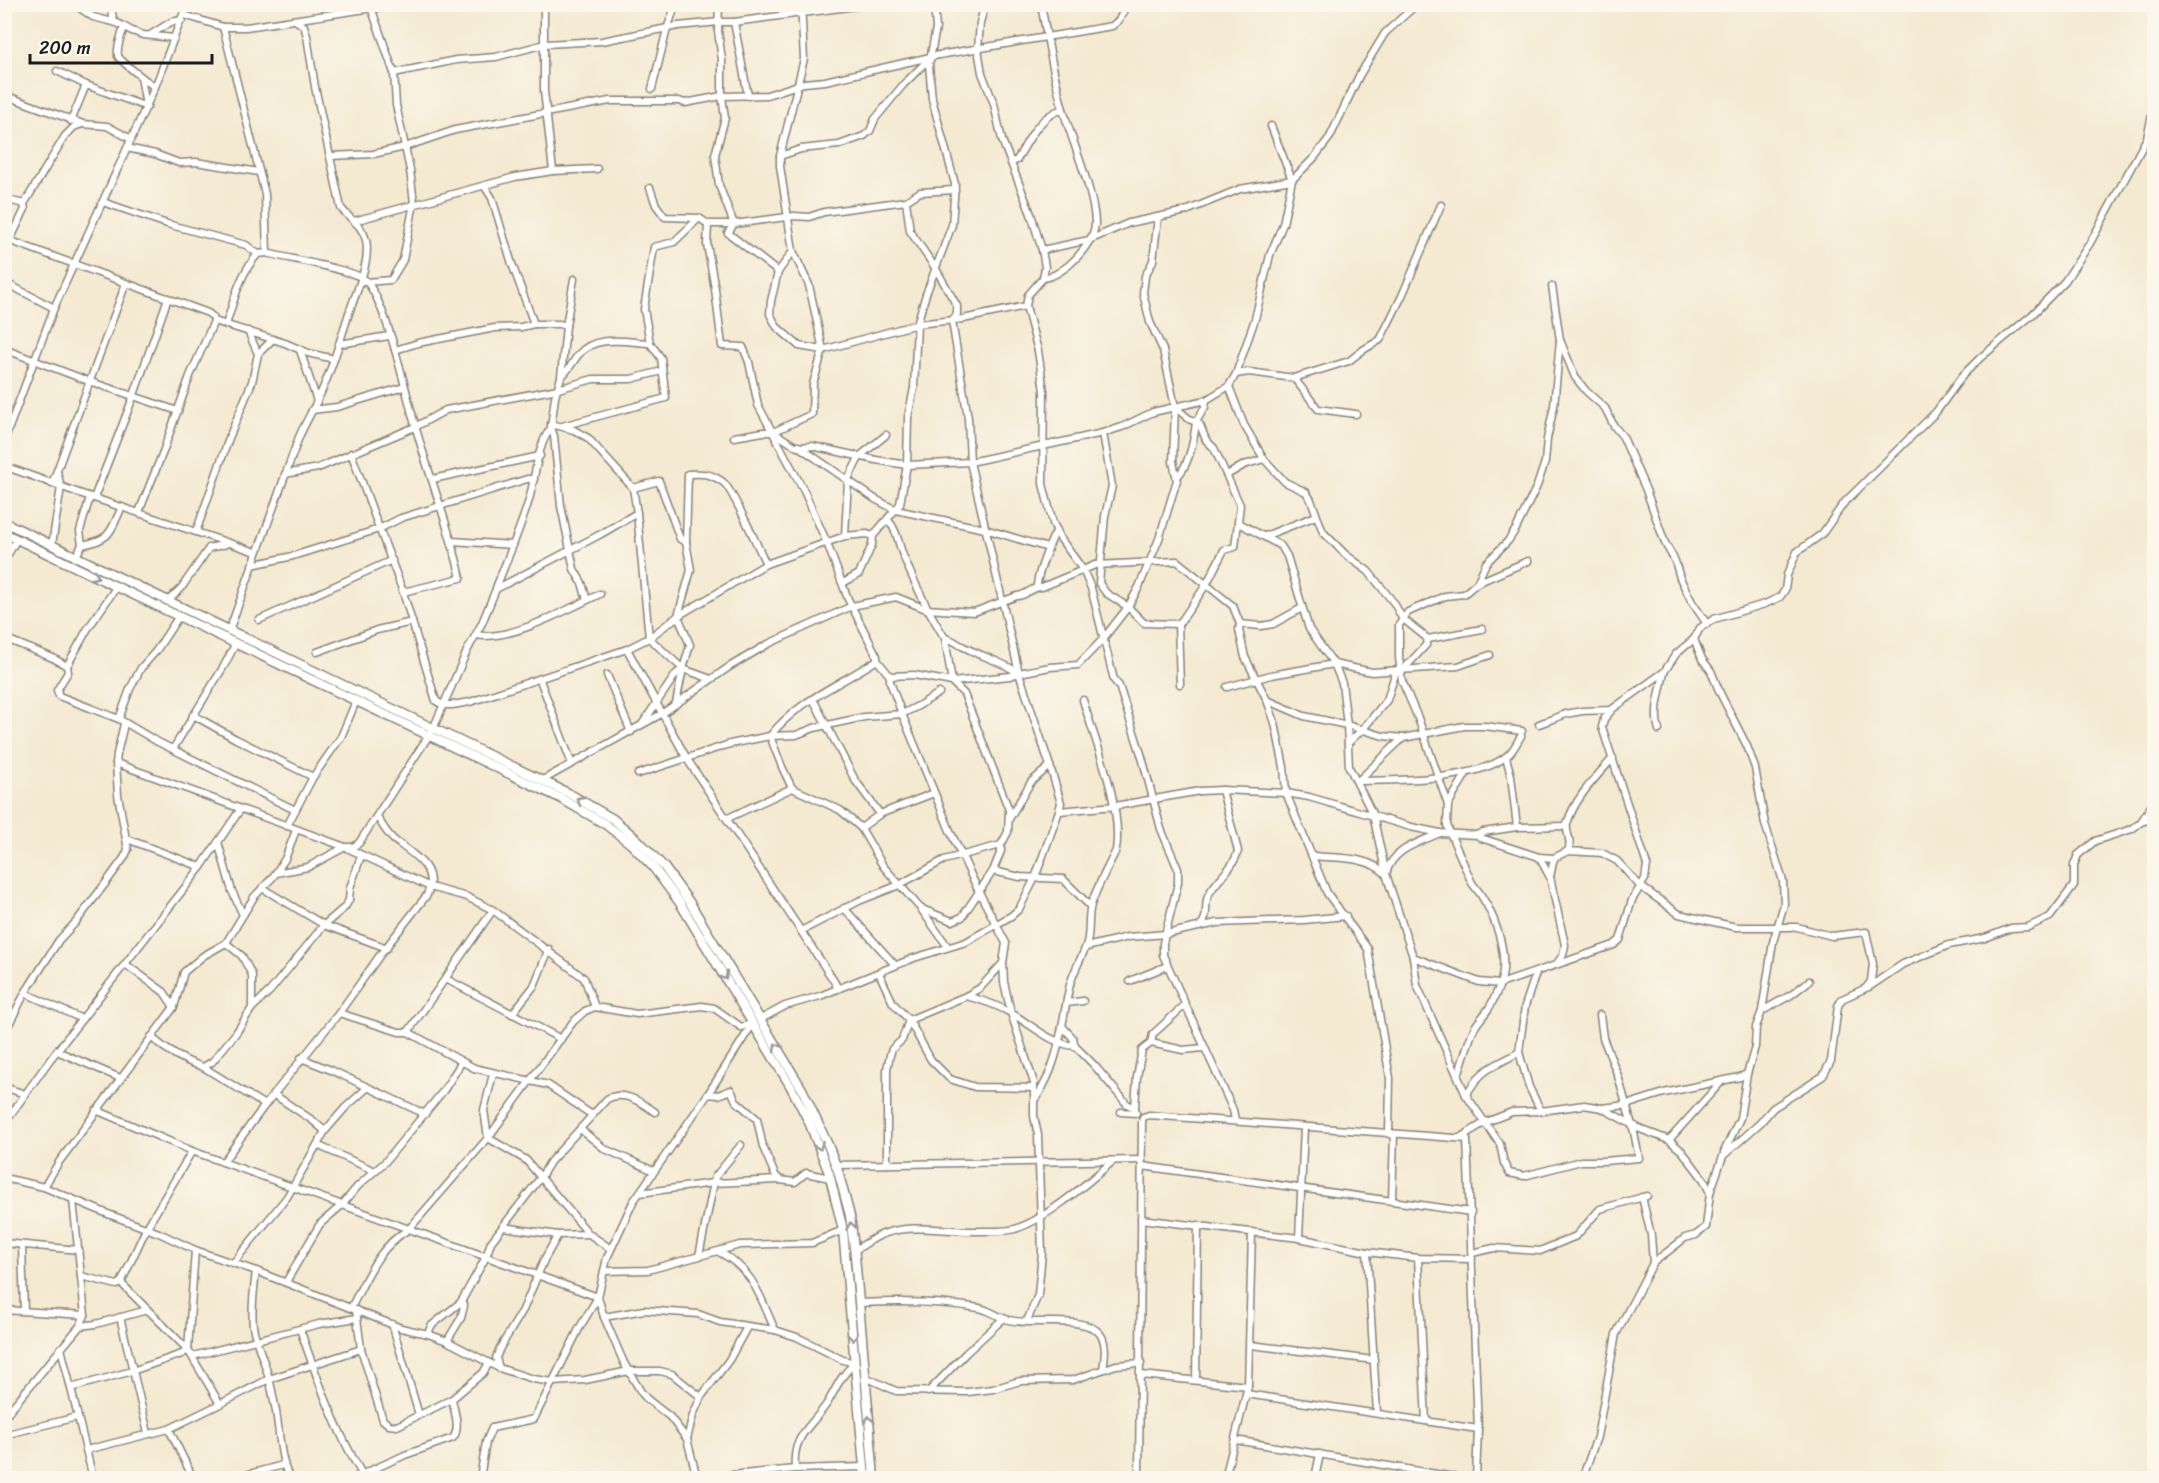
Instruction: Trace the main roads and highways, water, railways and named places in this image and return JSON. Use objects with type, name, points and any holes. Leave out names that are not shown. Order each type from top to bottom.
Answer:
[{"type":"main road","points":[[4,522],[52,545],[117,586],[236,644],[356,701],[584,802],[613,819],[664,867],[690,903],[802,1089],[836,1165],[847,1203],[855,1250],[874,1479]]},
{"type":"main road","points":[[4,533],[74,560],[168,601],[560,798],[605,824],[631,844],[653,867],[680,903],[791,1087],[813,1131],[830,1178],[843,1230],[865,1479]]}]
